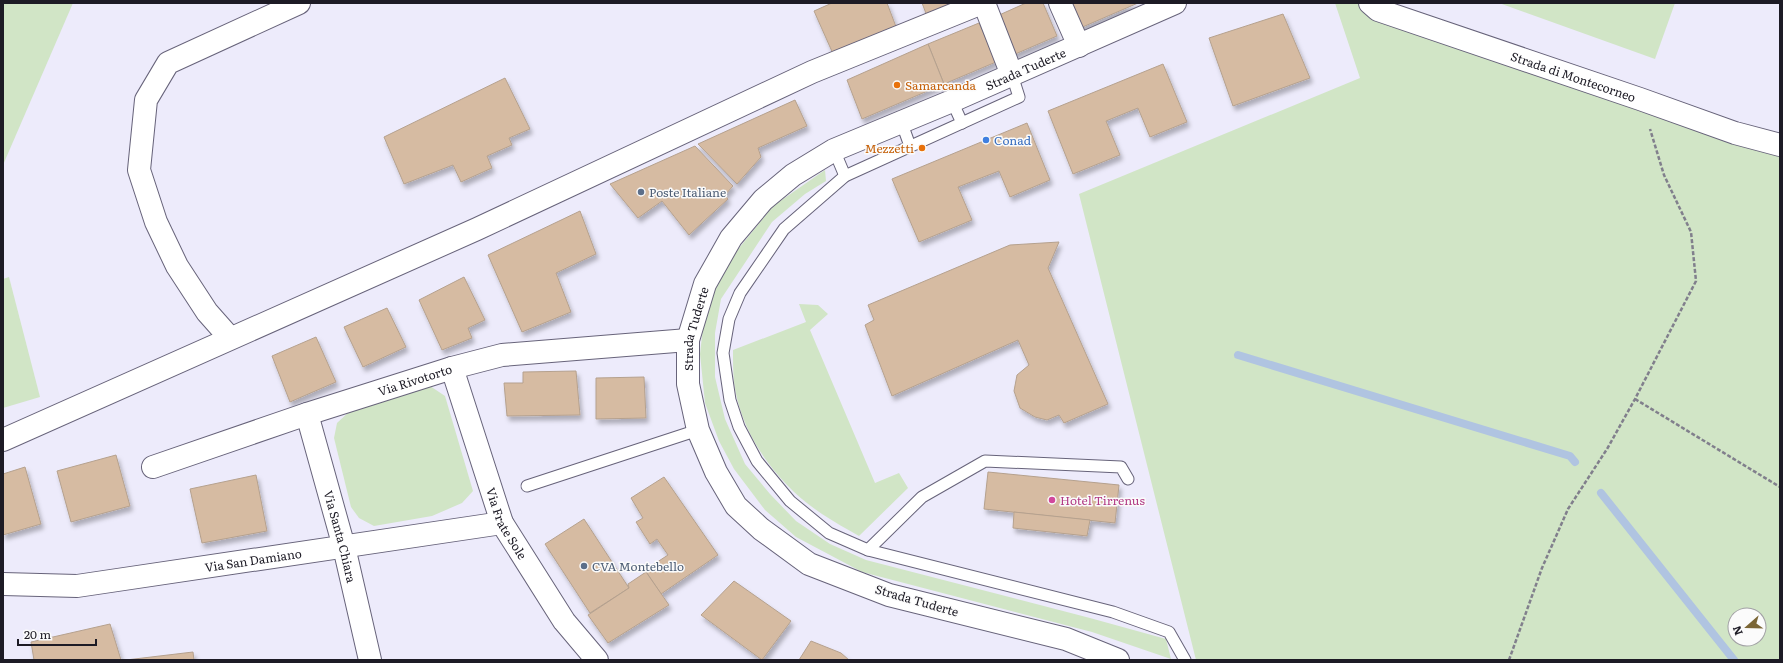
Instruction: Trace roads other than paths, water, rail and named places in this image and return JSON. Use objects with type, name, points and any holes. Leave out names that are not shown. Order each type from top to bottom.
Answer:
[{"type":"street","points":[[230,338],[207,312],[177,266],[156,222],[139,170],[146,100],[168,63],[299,3]]},
{"type":"street","points":[[3,440],[477,229],[812,72],[983,3],[1012,75]]},
{"type":"street","points":[[1060,3],[1079,46]]},
{"type":"street","name":"Strada Tuderte","points":[[1118,660],[1066,639],[889,595],[809,564],[761,529],[736,506],[716,472],[698,430],[688,384],[688,340],[705,284],[731,238],[763,200],[793,175],[834,150],[952,101],[1175,3]]},
{"type":"street","name":"Strada di Montecorneo","points":[[1370,3],[1378,10],[1735,133],[1780,145]]},
{"type":"street","name":"Via Rivotorto","points":[[153,467],[307,414],[452,368],[502,355],[688,340]]},
{"type":"street","name":"Via Frate Sole","points":[[452,368],[502,523],[564,621],[597,660]]},
{"type":"street","name":"Via Santa Chiara","points":[[307,414],[344,546],[370,660]]},
{"type":"street","name":"Via San Damiano","points":[[3,584],[77,586],[502,523]]},
{"type":"lane","points":[[1012,75],[1019,97],[845,176],[784,228],[740,293],[729,318],[723,353],[730,400],[739,427],[757,461],[790,501],[828,533],[868,550],[1114,612],[1169,632],[1185,660]]},
{"type":"lane","points":[[952,101],[962,122]]},
{"type":"lane","points":[[901,122],[910,146]]},
{"type":"lane","points":[[834,150],[845,176]]},
{"type":"lane","points":[[527,486],[698,430]]},
{"type":"lane","points":[[868,550],[922,497],[985,461],[1121,467],[1128,480]]},
{"type":"waterway","points":[[1238,355],[1570,456],[1575,462]]},
{"type":"waterway","points":[[1601,493],[1734,660]]},
{"type":"place","name":"Samarcanda","points":[[897,85]]},
{"type":"place","name":"Conad","points":[[986,140]]},
{"type":"place","name":"Mezzetti","points":[[922,148]]},
{"type":"place","name":"Poste Italiane","points":[[641,192]]},
{"type":"place","name":"Hotel Tirrenus","points":[[1052,500]]},
{"type":"place","name":"CVA Montebello","points":[[584,566]]}]
